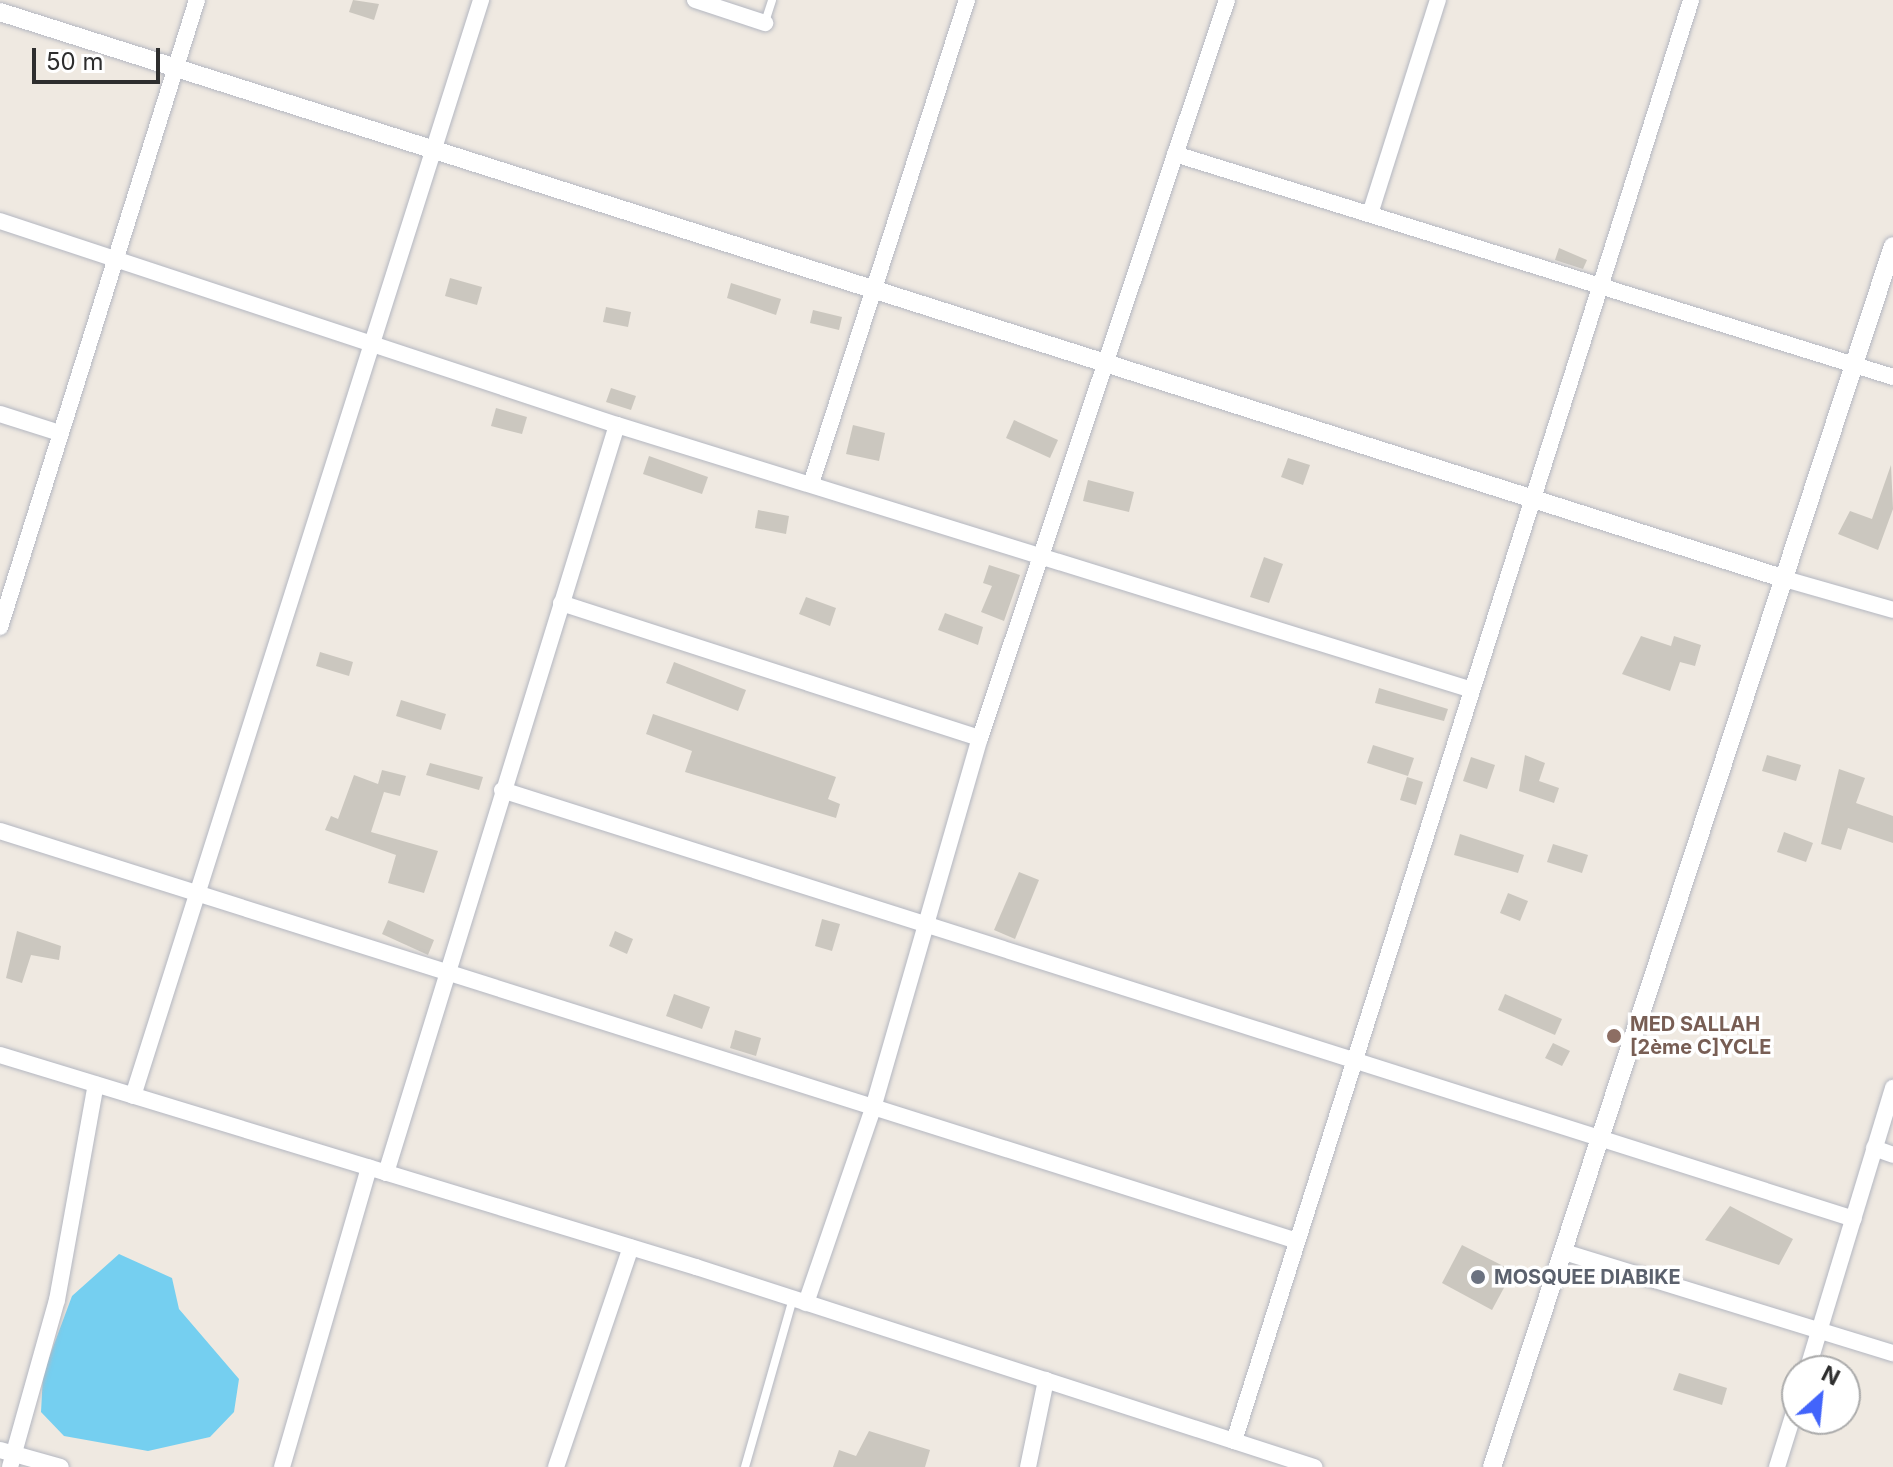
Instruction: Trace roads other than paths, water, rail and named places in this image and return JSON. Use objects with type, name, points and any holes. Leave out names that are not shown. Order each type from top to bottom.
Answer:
[{"type":"street","points":[[0,627],[6,585],[60,433],[197,0]]},
{"type":"street","points":[[133,1096],[481,0]]},
{"type":"street","points":[[695,0],[765,23]]},
{"type":"street","points":[[811,484],[870,289],[967,0]]},
{"type":"street","points":[[799,1301],[873,1108],[924,922],[980,738],[1227,0]]},
{"type":"street","points":[[1370,214],[1438,0]]},
{"type":"street","points":[[1234,1441],[1691,0]]},
{"type":"street","points":[[0,12],[174,71],[1788,580],[1893,610]]},
{"type":"street","points":[[1175,154],[1893,377]]},
{"type":"street","points":[[0,221],[617,425],[1472,690]]},
{"type":"street","points":[[1492,1467],[1788,580],[1893,246]]},
{"type":"street","points":[[0,414],[60,433]]},
{"type":"street","points":[[386,1173],[444,972],[617,425]]},
{"type":"street","points":[[561,603],[980,738]]},
{"type":"street","points":[[502,790],[1356,1057],[1854,1219]]},
{"type":"street","points":[[0,831],[1297,1241]]},
{"type":"street","points":[[0,1055],[631,1247],[1314,1467]]},
{"type":"street","points":[[61,1467],[8,1457],[57,1300],[96,1084]]},
{"type":"street","points":[[1812,1355],[1893,1088]]},
{"type":"street","points":[[1874,1148],[1893,1155]]},
{"type":"street","points":[[282,1467],[369,1167]]},
{"type":"street","points":[[556,1467],[631,1247]]},
{"type":"street","points":[[1564,1252],[1893,1353]]},
{"type":"street","points":[[1028,1467],[1046,1380]]},
{"type":"street","points":[[1777,1467],[1787,1435]]},
{"type":"lane","points":[[765,23],[772,0]]},
{"type":"lane","points":[[745,1467],[799,1301]]},
{"type":"water","points":[[119,1254],[172,1278],[179,1309],[239,1379],[234,1412],[210,1437],[148,1451],[64,1436],[41,1412],[43,1374],[72,1296]]},
{"type":"place","name":"MED SALLAH [2ème C]YCLE","points":[[1614,1036]]},
{"type":"place","name":"MOSQUEE DIABIKE","points":[[1478,1277]]}]
